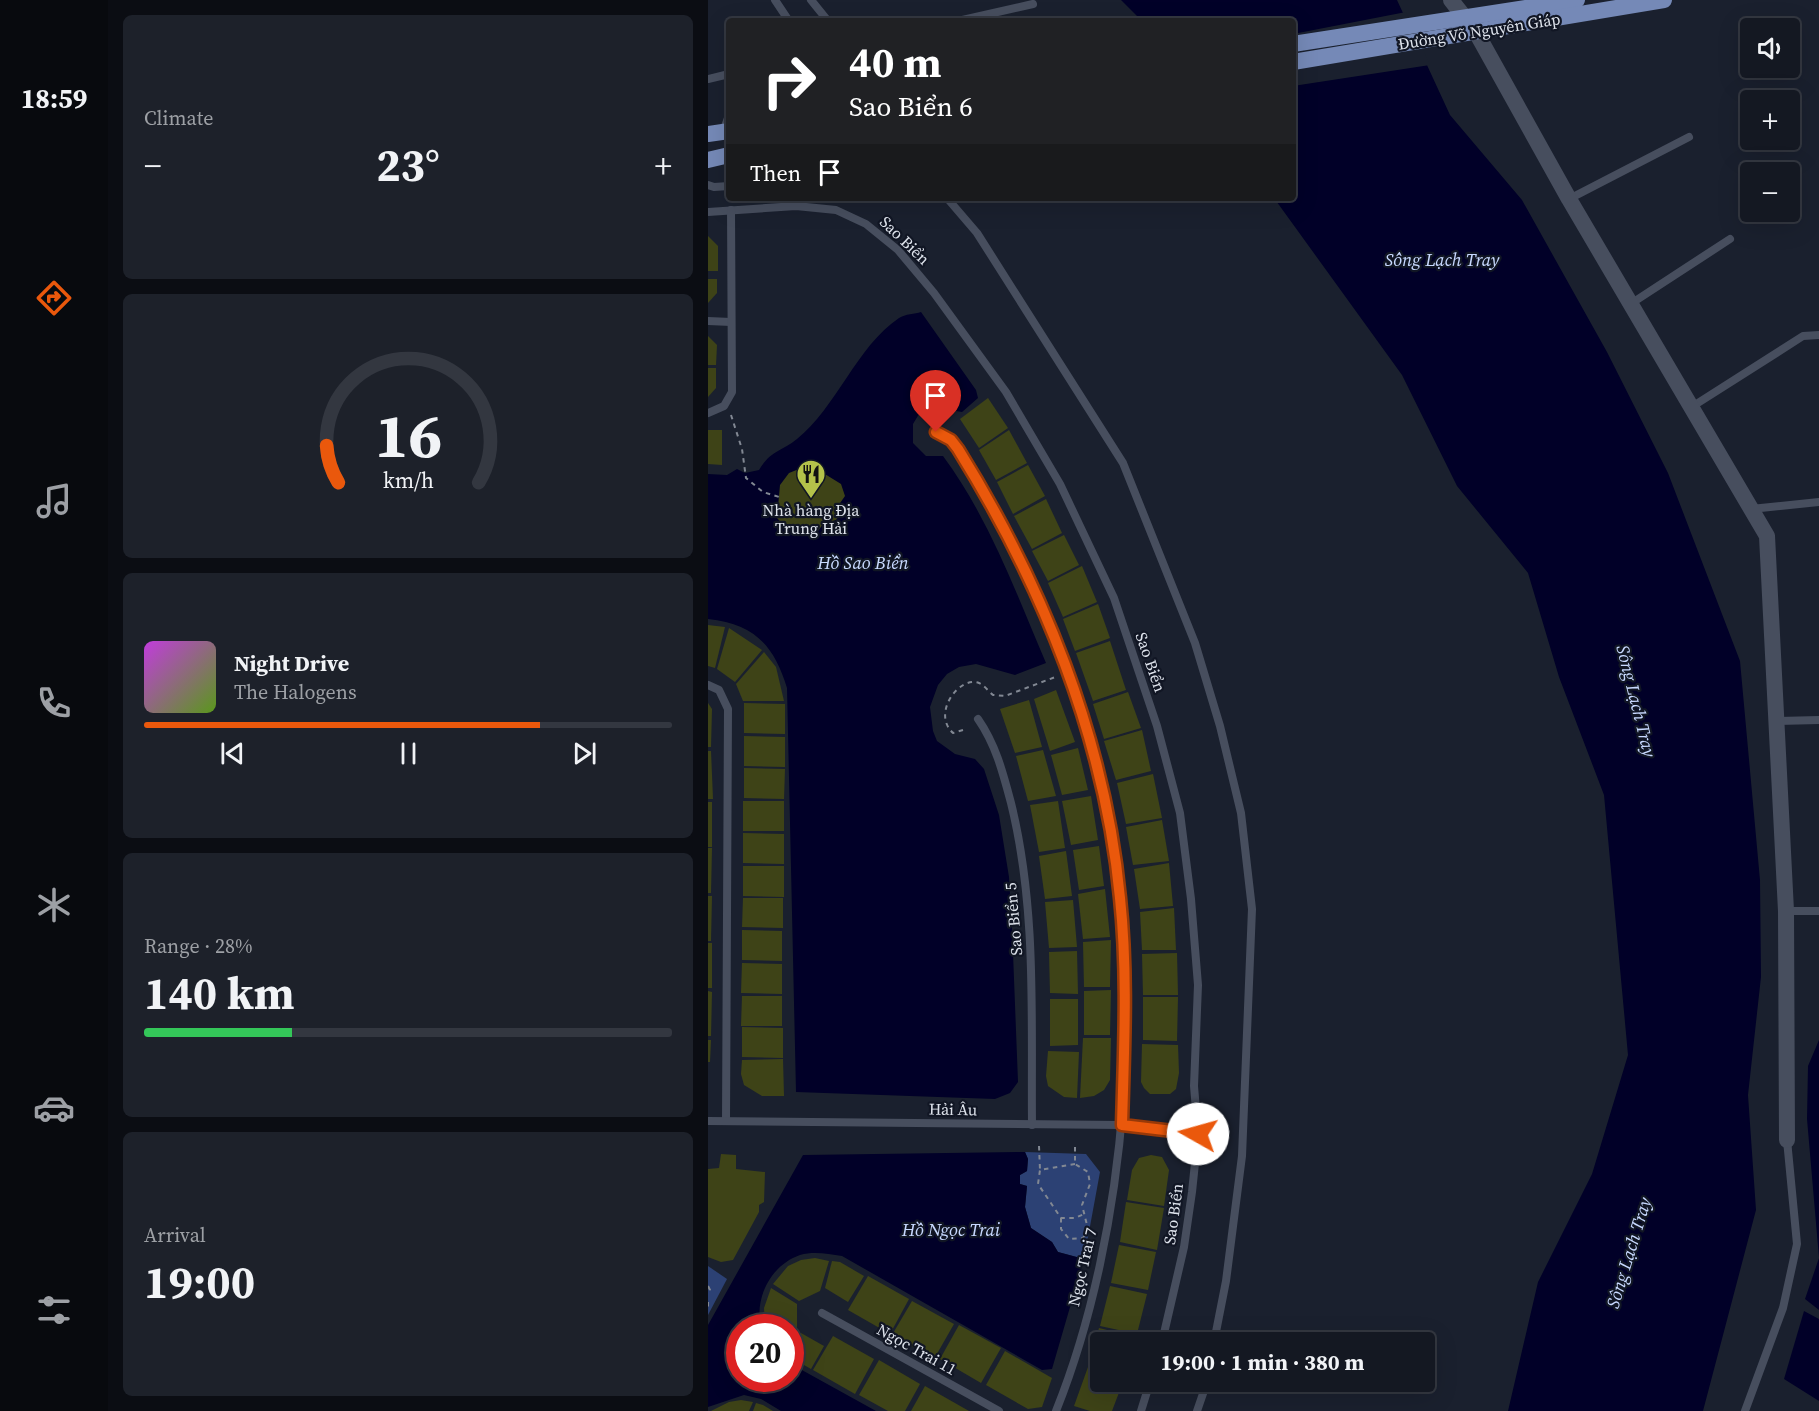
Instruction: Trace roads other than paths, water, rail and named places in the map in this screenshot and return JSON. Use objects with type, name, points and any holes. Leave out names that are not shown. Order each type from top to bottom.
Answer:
[{"type":"main road","name":"Đường Võ Nguyên Giáp","points":[[1296,44],[1577,0]]},
{"type":"main road","name":"Đường Võ Nguyên Giáp","points":[[1296,62],[1664,0]]},
{"type":"main road","points":[[708,160],[726,156]]},
{"type":"street","points":[[1451,0],[1476,32],[1569,199],[1767,536],[1786,911],[1787,1140]]},
{"type":"lane","points":[[775,0],[787,18]]},
{"type":"lane","points":[[811,0],[826,18]]},
{"type":"lane","points":[[971,18],[1033,4]]},
{"type":"lane","points":[[708,79],[726,75]]},
{"type":"lane","points":[[1569,199],[1689,137]]},
{"type":"lane","points":[[708,185],[726,186]]},
{"type":"lane","points":[[950,201],[977,233],[1123,463],[1195,643],[1221,726],[1240,813],[1252,909],[1242,1156],[1226,1281],[1216,1332]]},
{"type":"lane","name":"Sao Biển","points":[[708,212],[796,206],[836,210],[866,224],[883,237],[934,292],[1006,392],[1060,484],[1114,598],[1157,726],[1180,813],[1191,899],[1198,985],[1194,1086],[1198,1134],[1184,1247],[1164,1332]]},
{"type":"lane","points":[[708,413],[724,406],[732,392],[731,210]]},
{"type":"lane","points":[[1632,303],[1730,239]]},
{"type":"lane","points":[[708,321],[731,322]]},
{"type":"lane","points":[[1690,408],[1803,336],[1819,335]]},
{"type":"lane","name":"Ngọc Trai 7","points":[[936,432],[951,440],[958,449],[1024,567],[1061,655],[1080,709],[1103,790],[1120,896],[1126,977],[1122,1125],[1110,1213],[1096,1278],[1080,1341],[1056,1411]]},
{"type":"lane","points":[[1751,510],[1819,502]]},
{"type":"lane","points":[[708,684],[719,690],[729,710],[726,1121]]},
{"type":"lane","name":"Sao Biển 5","points":[[978,719],[996,751],[1023,861],[1031,951],[1032,1125]]},
{"type":"lane","points":[[1776,721],[1819,720]]},
{"type":"lane","points":[[1786,911],[1819,911]]},
{"type":"lane","name":"Hải Âu","points":[[708,1120],[1122,1125],[1198,1134]]},
{"type":"lane","points":[[1745,1411],[1782,1308],[1797,1244],[1787,1140]]},
{"type":"lane","name":"Ngọc Trai 11","points":[[822,1313],[999,1411]]},
{"type":"lane","points":[[1141,1411],[1147,1392]]},
{"type":"lane","points":[[1197,1411],[1204,1392]]},
{"type":"water","name":"Sông Lạch Tray","points":[[1121,0],[1397,0],[1450,115],[1522,200],[1607,352],[1668,473],[1740,661],[1760,880],[1761,977],[1748,1095],[1756,1210],[1703,1411],[1508,1411],[1538,1282],[1592,1174],[1628,1055],[1604,795],[1559,677],[1528,573],[1457,486],[1402,375],[1276,201],[1296,201],[1296,18],[1139,18]]},
{"type":"water","name":"Hồ Sao Biển","points":[[921,312],[976,390],[978,398],[962,412],[939,408],[919,414],[913,424],[913,443],[926,456],[943,456],[959,480],[988,530],[1046,663],[1015,675],[976,664],[959,667],[947,674],[938,685],[930,707],[933,731],[937,741],[955,754],[975,759],[984,769],[999,815],[1009,877],[1018,1082],[1010,1093],[995,1099],[796,1092],[787,688],[776,660],[760,639],[738,626],[708,619],[708,474],[727,475],[737,469],[745,473],[759,470],[772,455],[797,439],[811,426],[871,344],[884,330],[901,317]]},
{"type":"water","points":[[1819,1040],[1819,1258],[1807,1119],[1808,1066]]},
{"type":"water","name":"Hồ Ngọc Trai","points":[[1025,1152],[1028,1159],[1027,1171],[1020,1175],[1020,1184],[1027,1186],[1025,1207],[1031,1228],[1052,1242],[1058,1252],[1084,1259],[1052,1369],[1042,1370],[842,1256],[811,1253],[790,1260],[773,1275],[763,1294],[759,1314],[726,1314],[726,1392],[804,1392],[804,1371],[876,1411],[781,1411],[761,1399],[744,1395],[708,1407],[708,1325],[803,1155]]},
{"type":"water","points":[[1819,1258],[1819,1310],[1805,1299]]},
{"type":"water","points":[[1804,1311],[1819,1319],[1819,1401],[1784,1379]]},
{"type":"place","name":"Nhà hàng Địa Trung Hải","points":[[811,500]]}]
